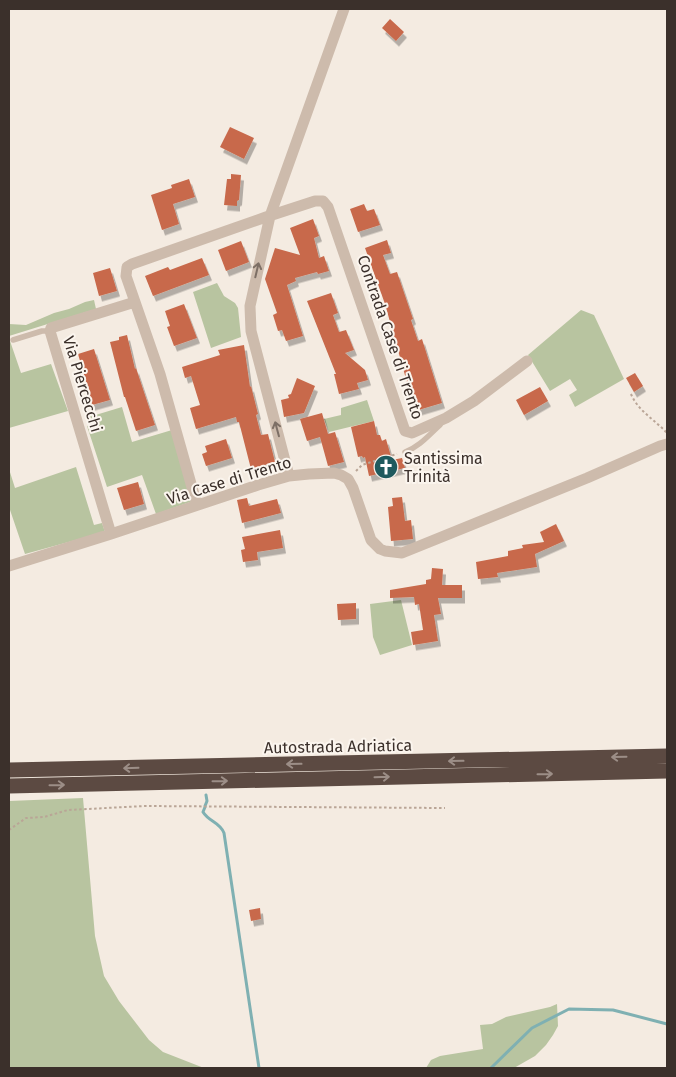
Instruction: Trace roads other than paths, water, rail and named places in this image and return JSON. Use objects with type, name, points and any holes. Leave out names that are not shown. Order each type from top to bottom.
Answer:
[{"type":"highway","name":"Autostrada Adriatica","points":[[9,770],[667,756]]},
{"type":"highway","name":"Autostrada Adriatica","points":[[9,786],[667,771]]},
{"type":"street","points":[[289,476],[251,331],[250,306],[270,216],[344,9]]},
{"type":"street","name":"Contrada Case di Trento","points":[[270,216],[315,202],[323,201],[328,207],[405,431],[412,433],[446,418],[474,401],[527,361]]},
{"type":"street","points":[[197,505],[160,374],[126,276],[127,267],[270,216]]},
{"type":"street","name":"Via Piercecchi","points":[[112,534],[50,331],[51,328],[135,302]]},
{"type":"street","name":"Via Case di Trento","points":[[9,566],[112,534],[227,494],[289,476],[334,473],[348,480],[353,488],[371,540],[385,552],[402,553],[667,444]]},
{"type":"lane","points":[[13,340],[42,331],[50,331]]},
{"type":"lane","points":[[405,452],[423,441],[446,418]]},
{"type":"waterway","points":[[205,806],[207,801],[206,795]]},
{"type":"waterway","points":[[205,807],[203,812],[220,826],[224,833],[259,1068]]},
{"type":"waterway","points":[[491,1068],[532,1028],[569,1009],[613,1010],[667,1024]]},
{"type":"place","name":"Santissima Trinità","points":[[386,467]]}]
